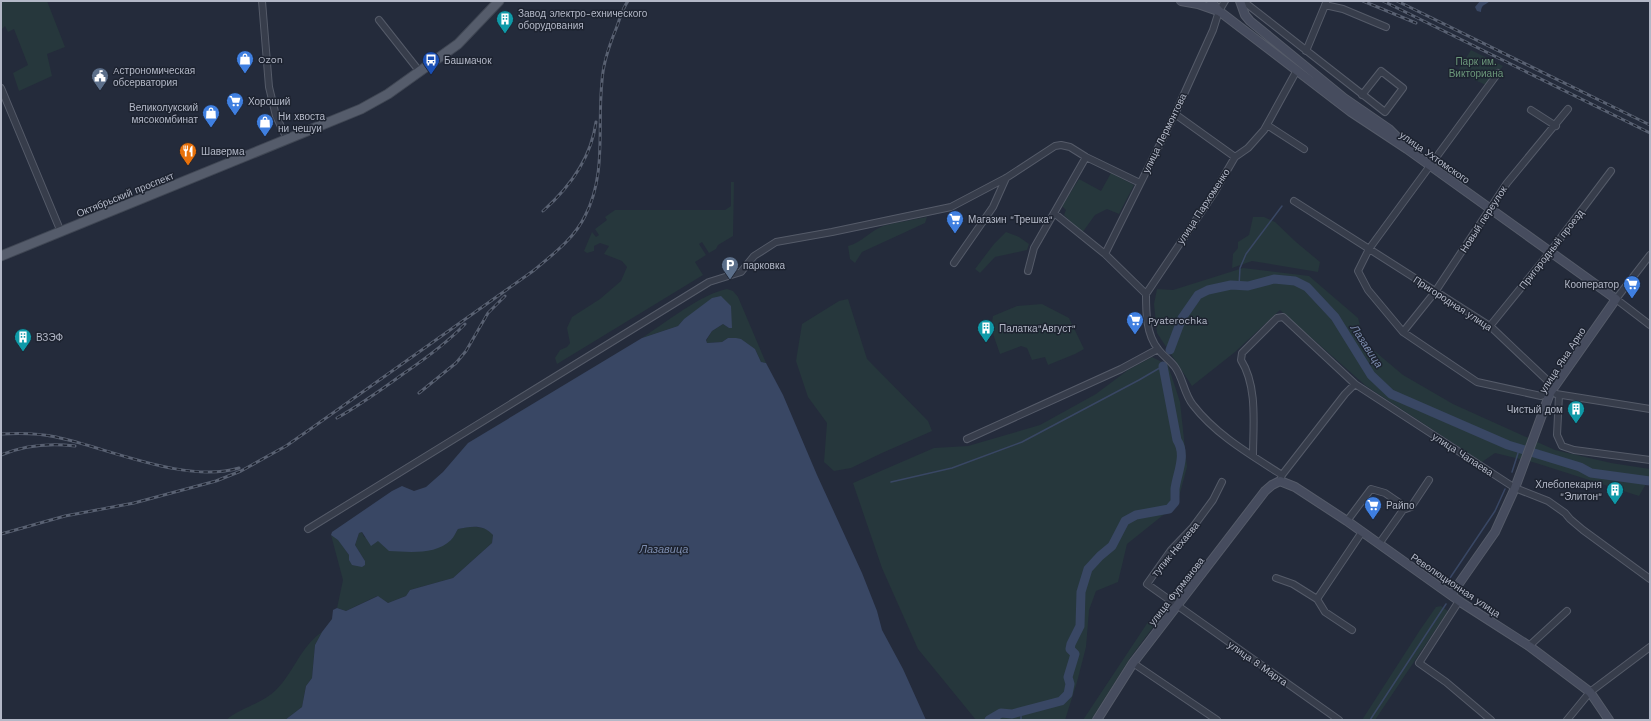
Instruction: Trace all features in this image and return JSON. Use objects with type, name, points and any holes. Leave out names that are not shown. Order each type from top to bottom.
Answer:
[{"type":"main road","name":"Октябрьский проспект","points":[[1,256],[361,110],[388,94],[458,44],[499,1]]},
{"type":"main road","points":[[1181,1],[1198,4],[1219,11]]},
{"type":"main road","name":"улица Ухтомского","points":[[1211,1],[1219,11],[1350,112],[1430,165],[1616,299]]},
{"type":"main road","points":[[1242,1],[1245,15],[1250,22],[1344,98],[1389,129],[1407,149]]},
{"type":"main road","name":"улица Яна Арно","points":[[1451,595],[1494,532],[1515,488],[1550,393],[1616,299]]},
{"type":"main road","name":"Революционная улица","points":[[1281,478],[1347,521],[1459,601],[1529,646],[1590,692],[1609,720]]},
{"type":"main road","name":"улица Фурманова","points":[[1097,720],[1133,663],[1265,491],[1281,478]]},
{"type":"street","points":[[262,1],[269,87],[276,116],[287,139]]},
{"type":"street","name":"улица Лермонтова","points":[[1105,254],[1175,114],[1213,30],[1219,11],[1225,1]]},
{"type":"street","points":[[1242,1],[1362,95],[1386,112],[1403,88],[1381,71],[1362,95]]},
{"type":"street","points":[[1306,51],[1325,4],[1343,9],[1386,27]]},
{"type":"street","points":[[379,20],[420,72]]},
{"type":"street","name":"улица Пархоменко","points":[[1146,294],[1214,192],[1235,157],[1248,148],[1267,125],[1297,70]]},
{"type":"street","points":[[1498,72],[1369,249],[1358,271],[1368,290],[1403,332],[1477,382],[1541,396],[1550,393],[1650,409]]},
{"type":"street","points":[[1,88],[61,232]]},
{"type":"street","points":[[1531,110],[1556,126]]},
{"type":"street","name":"Новый переулок","points":[[1403,332],[1436,292],[1507,183],[1568,110]]},
{"type":"street","points":[[1175,114],[1235,157]]},
{"type":"street","points":[[1267,125],[1304,149]]},
{"type":"street","points":[[308,529],[709,282],[741,272],[754,256],[776,242],[951,207],[1006,178],[1055,146],[1062,145],[1070,147],[1086,157],[1140,183]]},
{"type":"street","points":[[1028,271],[1034,248],[1086,157]]},
{"type":"street","name":"Пригородный проезд","points":[[1490,326],[1550,252],[1611,171]]},
{"type":"street","points":[[954,264],[993,207],[1006,178]]},
{"type":"street","name":"Пригородная улица","points":[[1294,201],[1490,326],[1548,381],[1550,393]]},
{"type":"street","points":[[1054,213],[1105,254],[1146,294],[1147,321],[1150,335],[1158,349],[1176,368],[1184,390],[1193,404],[1207,420],[1281,478]]},
{"type":"street","name":"улица Яна Арно","points":[[1616,299],[1650,255]]},
{"type":"street","name":"улица Ухтомского","points":[[1616,299],[1650,325]]},
{"type":"street","name":"улица Чапаева","points":[[1253,456],[1251,393],[1246,368],[1241,360],[1242,353],[1277,318],[1283,317],[1355,384],[1515,488],[1548,501],[1650,580]]},
{"type":"street","points":[[967,439],[1121,369],[1158,349]]},
{"type":"street","name":"улица Фурманова","points":[[1281,478],[1355,384]]},
{"type":"street","points":[[1559,395],[1557,435],[1562,446],[1574,450],[1650,460]]},
{"type":"street","points":[[1379,544],[1403,510],[1411,507],[1429,480]]},
{"type":"street","name":"тупик Нехаева","points":[[1177,606],[1147,584],[1171,550],[1193,527],[1205,511],[1213,500],[1222,482]]},
{"type":"street","points":[[1347,521],[1371,489],[1385,493],[1407,508]]},
{"type":"street","points":[[1317,599],[1362,532]]},
{"type":"street","points":[[1276,578],[1293,584],[1317,599],[1325,612],[1352,630]]},
{"type":"street","points":[[1459,601],[1419,663],[1446,682],[1491,720]]},
{"type":"street","name":"улица 8 Марта","points":[[1177,606],[1339,720]]},
{"type":"street","points":[[1529,646],[1567,611]]},
{"type":"street","points":[[1567,720],[1590,692],[1650,647]]},
{"type":"street","points":[[1133,663],[1217,720]]},
{"type":"green space","points":[[1,1],[47,1],[65,47],[47,54],[52,76],[19,91],[13,73],[28,65],[14,29],[8,32],[5,26],[1,30]]},
{"type":"green space","name":"Парк им. Викториана","points":[[1471,50],[1503,66],[1488,86],[1457,72]]},
{"type":"green space","points":[[1111,173],[1134,185],[1119,214],[1107,209],[1095,215],[1082,233],[1064,215],[1066,210],[1062,206],[1079,179],[1101,191]]},
{"type":"green space","points":[[731,182],[734,182],[733,236],[718,245],[716,249],[709,253],[702,242],[699,244],[706,255],[695,262],[703,275],[557,364],[555,358],[560,350],[567,347],[570,343],[567,328],[572,317],[600,299],[621,281],[627,267],[622,261],[604,254],[609,246],[600,243],[594,246],[594,251],[587,253],[584,251],[592,232],[596,237],[599,235],[595,229],[607,220],[605,217],[615,210],[725,210],[731,206]]},
{"type":"green space","points":[[927,217],[925,223],[862,252],[855,263],[850,259],[848,246],[857,242],[878,228],[894,223]]},
{"type":"green space","points":[[1253,217],[1264,217],[1275,222],[1320,262],[1318,272],[1252,261],[1232,268],[1233,254],[1238,248],[1238,242],[1249,235]]},
{"type":"green space","points":[[1006,232],[1019,237],[1029,244],[1027,250],[995,257],[980,273],[975,269],[994,244]]},
{"type":"green space","points":[[1243,268],[1309,276],[1358,318],[1365,343],[1403,375],[1453,404],[1555,450],[1611,463],[1650,469],[1650,477],[1639,496],[1536,463],[1495,453],[1482,462],[1366,386],[1280,310],[1235,352],[1192,386],[1157,333],[1154,304],[1157,289],[1173,290]]},
{"type":"green space","points":[[727,289],[733,291],[738,297],[766,363],[761,362],[755,349],[728,338],[722,342],[707,343],[706,341],[712,331],[723,324],[729,328],[731,306],[684,319],[678,326],[642,338],[695,303],[717,292]]},
{"type":"green space","points":[[848,299],[867,359],[928,421],[932,431],[851,468],[834,471],[824,462],[827,423],[808,397],[796,361],[802,324],[839,301]]},
{"type":"green space","points":[[1042,304],[1069,318],[1084,349],[1048,365],[1045,357],[1032,360],[1027,348],[1021,346],[1000,354],[991,328],[993,316],[1017,306]]},
{"type":"green space","points":[[1152,357],[1168,365],[1180,402],[1187,467],[1177,504],[1127,544],[1118,582],[1096,591],[1089,610],[1086,647],[1065,720],[976,720],[918,649],[882,568],[853,483],[934,448],[968,446],[1040,425],[1096,394],[1128,370]]},
{"type":"green space","points":[[472,526],[488,529],[493,535],[492,543],[453,578],[410,590],[406,596],[388,603],[377,596],[346,611],[337,608],[343,580],[331,535],[338,539],[349,555],[349,560],[365,561],[355,545],[359,533],[362,532],[364,537],[378,541],[451,540],[458,529]]},
{"type":"green space","points":[[1441,606],[1448,611],[1375,720],[1362,720],[1420,630],[1436,607]]},
{"type":"green space","points":[[1148,622],[1153,627],[1130,658],[1091,720],[1083,720]]},
{"type":"green space","points":[[322,632],[315,645],[312,678],[306,686],[302,707],[285,720],[226,720],[264,699],[276,690],[288,675],[308,644]]},
{"type":"water","points":[[1480,1],[1490,1],[1483,6],[1481,12],[1477,11],[1475,7]]},
{"type":"water","name":"Лазавица","points":[[721,296],[731,306],[732,328],[729,328],[723,324],[712,331],[706,340],[707,343],[722,342],[728,338],[741,339],[755,349],[761,362],[766,363],[783,395],[817,475],[862,573],[877,611],[882,630],[903,669],[926,720],[285,720],[302,707],[306,686],[312,678],[315,645],[322,632],[332,619],[333,610],[337,608],[346,611],[378,596],[388,603],[406,596],[410,590],[453,578],[492,543],[493,535],[481,527],[463,528],[458,529],[451,540],[438,548],[422,552],[405,552],[389,551],[378,541],[371,546],[362,532],[359,533],[355,545],[365,561],[365,565],[362,567],[352,565],[349,560],[349,555],[338,540],[331,535],[332,532],[392,491],[402,486],[414,491],[426,487],[443,472],[468,443],[642,338],[678,326],[684,319],[712,298]]},
{"type":"waterway","points":[[1239,286],[1240,268],[1246,254],[1282,206]]},
{"type":"waterway","name":"Лазавица","points":[[1170,350],[1182,318],[1198,295],[1208,290],[1231,285],[1248,286],[1274,279],[1295,281],[1307,287],[1335,317],[1371,375],[1391,394],[1508,445],[1580,467],[1591,473],[1650,481]]},
{"type":"waterway","points":[[891,482],[952,468],[1022,442],[1163,366]]},
{"type":"waterway","name":"Лазавица","points":[[989,720],[1001,713],[1012,714],[1061,701],[1068,694],[1070,684],[1068,677],[1075,654],[1070,649],[1080,626],[1081,592],[1088,569],[1112,546],[1125,521],[1136,515],[1169,509],[1175,502],[1175,489],[1181,452],[1177,440],[1163,366]]},
{"type":"waterway","points":[[1512,472],[1520,447]]},
{"type":"waterway","points":[[1450,578],[1495,511],[1505,489]]},
{"type":"waterway","points":[[1370,720],[1446,604]]},
{"type":"waterway","points":[[1021,712],[1021,720]]},
{"type":"railway","points":[[1,534],[65,516],[134,503],[216,481],[241,471],[286,446],[548,259],[575,232],[585,216],[592,200],[599,167],[601,98],[604,68],[611,42],[628,1]]},
{"type":"railway","points":[[1363,1],[1416,23]]},
{"type":"railway","points":[[1383,1],[1650,133]]},
{"type":"railway","points":[[1397,1],[1650,125]]},
{"type":"railway","points":[[543,211],[562,192],[578,171],[589,148],[596,122]]},
{"type":"railway","points":[[419,393],[456,363],[466,351],[488,313],[505,296]]},
{"type":"railway","points":[[337,418],[354,408],[427,357],[443,345],[465,324]]},
{"type":"railway","points":[[1,434],[15,433],[56,437],[147,463],[172,468],[218,472],[239,468]]},
{"type":"railway","points":[[1,455],[28,447],[56,445],[75,446]]},
{"type":"place","name":"Завод электро-ехнического оборудования","points":[[505,34]]},
{"type":"place","name":"Ozon","points":[[245,74]]},
{"type":"place","name":"Башмачок","points":[[431,75]]},
{"type":"place","name":"Aстрономическая обсерватория","points":[[100,91]]},
{"type":"place","name":"Хороший","points":[[235,116]]},
{"type":"place","name":"Великолукский мясокомбинат","points":[[211,128]]},
{"type":"place","name":"Ни хвоста ни чешуи","points":[[265,137]]},
{"type":"place","name":"Шаверма","points":[[188,166]]},
{"type":"place","name":"Магазин \"Трешка\"","points":[[955,234]]},
{"type":"place","name":"парковка","points":[[730,280]]},
{"type":"place","name":"Кооператор","points":[[1632,299]]},
{"type":"place","name":"Pyaterochka","points":[[1135,335]]},
{"type":"place","name":"Палатка\"Август\"","points":[[986,343]]},
{"type":"place","name":"ВЗЭФ","points":[[23,352]]},
{"type":"place","name":"Чистый дом","points":[[1576,424]]},
{"type":"place","name":"Хлебопекарня \"Элитон\"","points":[[1615,505]]},
{"type":"place","name":"Райпо","points":[[1373,520]]}]
